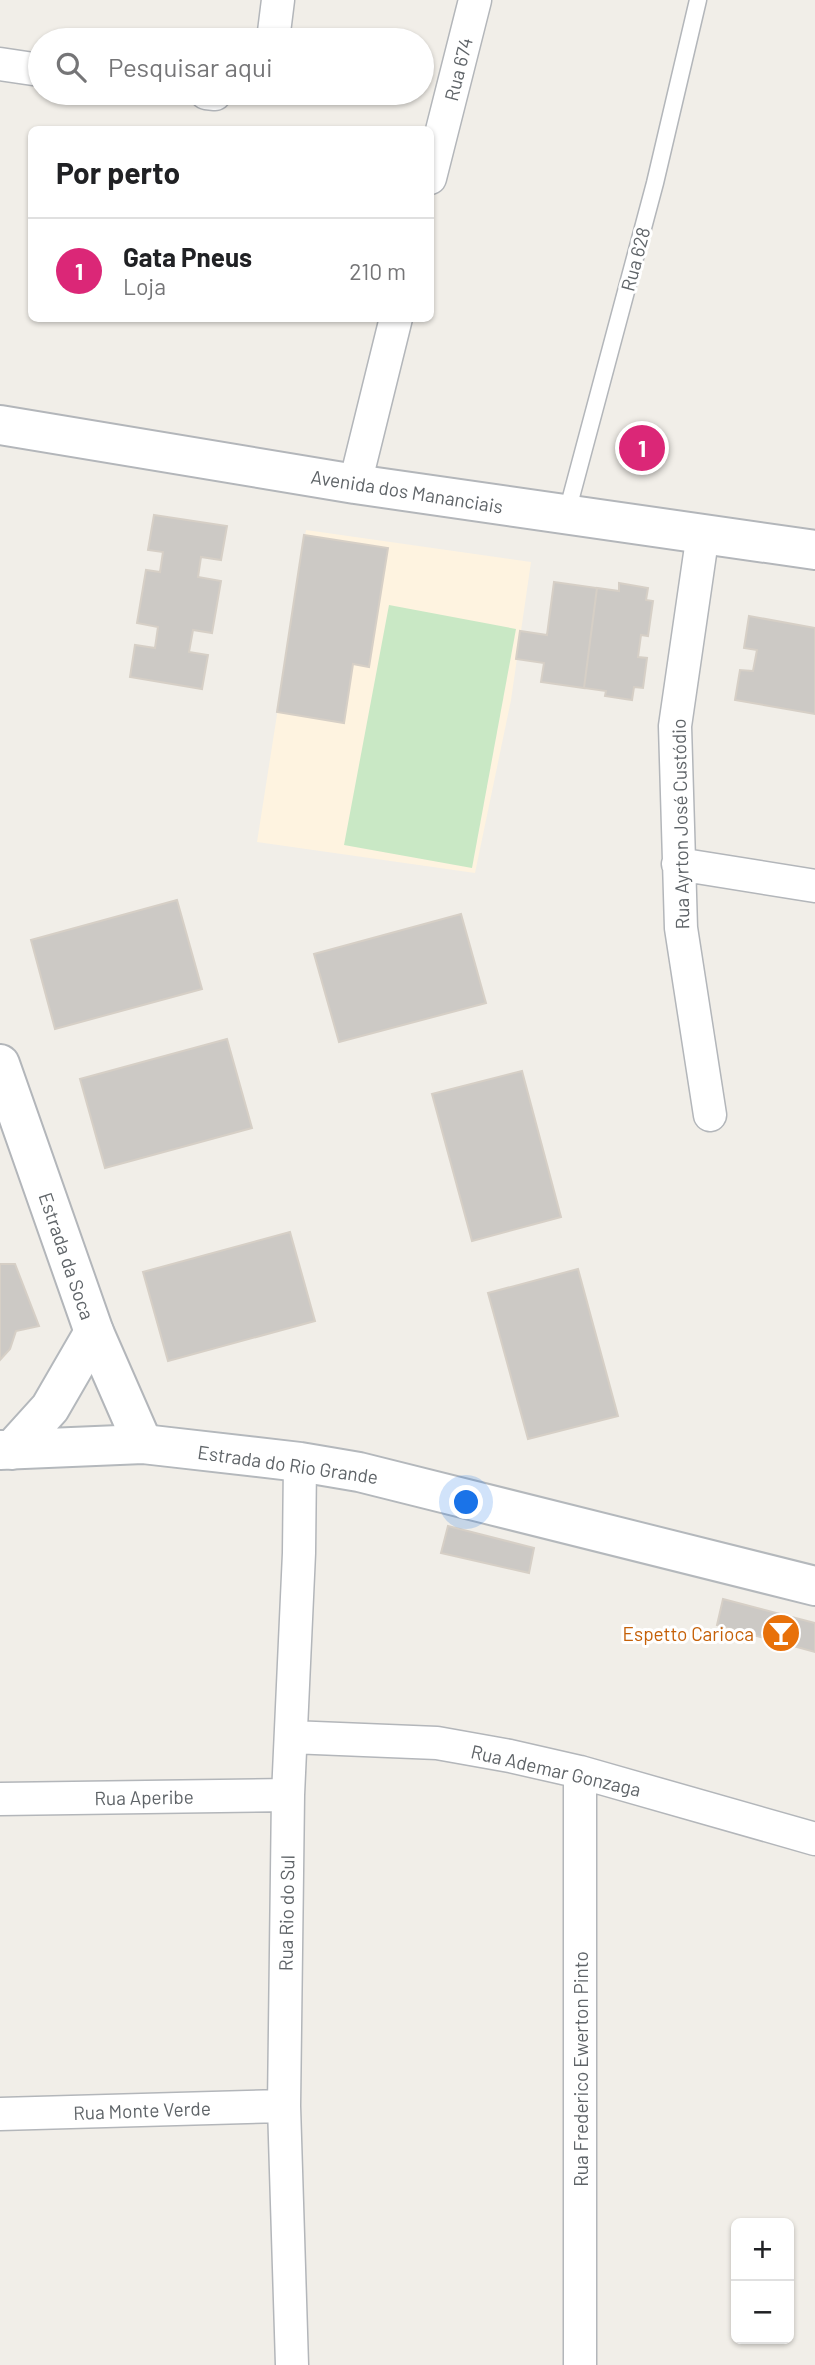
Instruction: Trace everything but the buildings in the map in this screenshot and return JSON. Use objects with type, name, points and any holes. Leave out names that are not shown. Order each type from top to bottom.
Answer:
[{"type":"street","points":[[274,28],[278,0]]},
{"type":"street","name":"Rua 674","points":[[434,162],[475,0]]},
{"type":"street","points":[[0,64],[28,68]]},
{"type":"street","points":[[355,484],[395,322]]},
{"type":"street","name":"Avenida dos Mananciais","points":[[0,425],[355,484],[815,551]]},
{"type":"street","name":"Rua Ayrton José Custódio","points":[[703,533],[674,726],[681,929],[710,1115]]},
{"type":"street","points":[[678,864],[815,886]]},
{"type":"street","name":"Estrada da Soca","points":[[0,1064],[94,1332],[143,1444]]},
{"type":"street","points":[[6,1450],[50,1408],[94,1332]]},
{"type":"street","name":"Estrada do Rio Grande","points":[[6,1450],[143,1444],[300,1462],[359,1472],[815,1586]]},
{"type":"street","name":"Rua Rio do Sul","points":[[292,2365],[285,2106],[288,1795],[299,1553],[300,1462]]},
{"type":"street","name":"Rua Ademar Gonzaga","points":[[291,1737],[436,1743],[510,1756],[580,1772],[815,1839]]},
{"type":"street","name":"Rua Frederico Ewerton Pinto","points":[[580,1772],[580,2365]]},
{"type":"street","name":"Rua Aperibe","points":[[0,1799],[288,1795]]},
{"type":"street","name":"Rua Monte Verde","points":[[0,2114],[285,2106]]},
{"type":"lane","name":"Rua 628","points":[[566,516],[655,183],[698,0]]},
{"type":"shaded area","points":[[306,530],[531,562],[511,700],[475,873],[257,842]]},
{"type":"green space","points":[[389,605],[516,629],[472,868],[344,845]]},
{"type":"place","name":"Gata Pneus","points":[[642,448]]},
{"type":"place","name":"Espetto Carioca","points":[[781,1633]]}]
